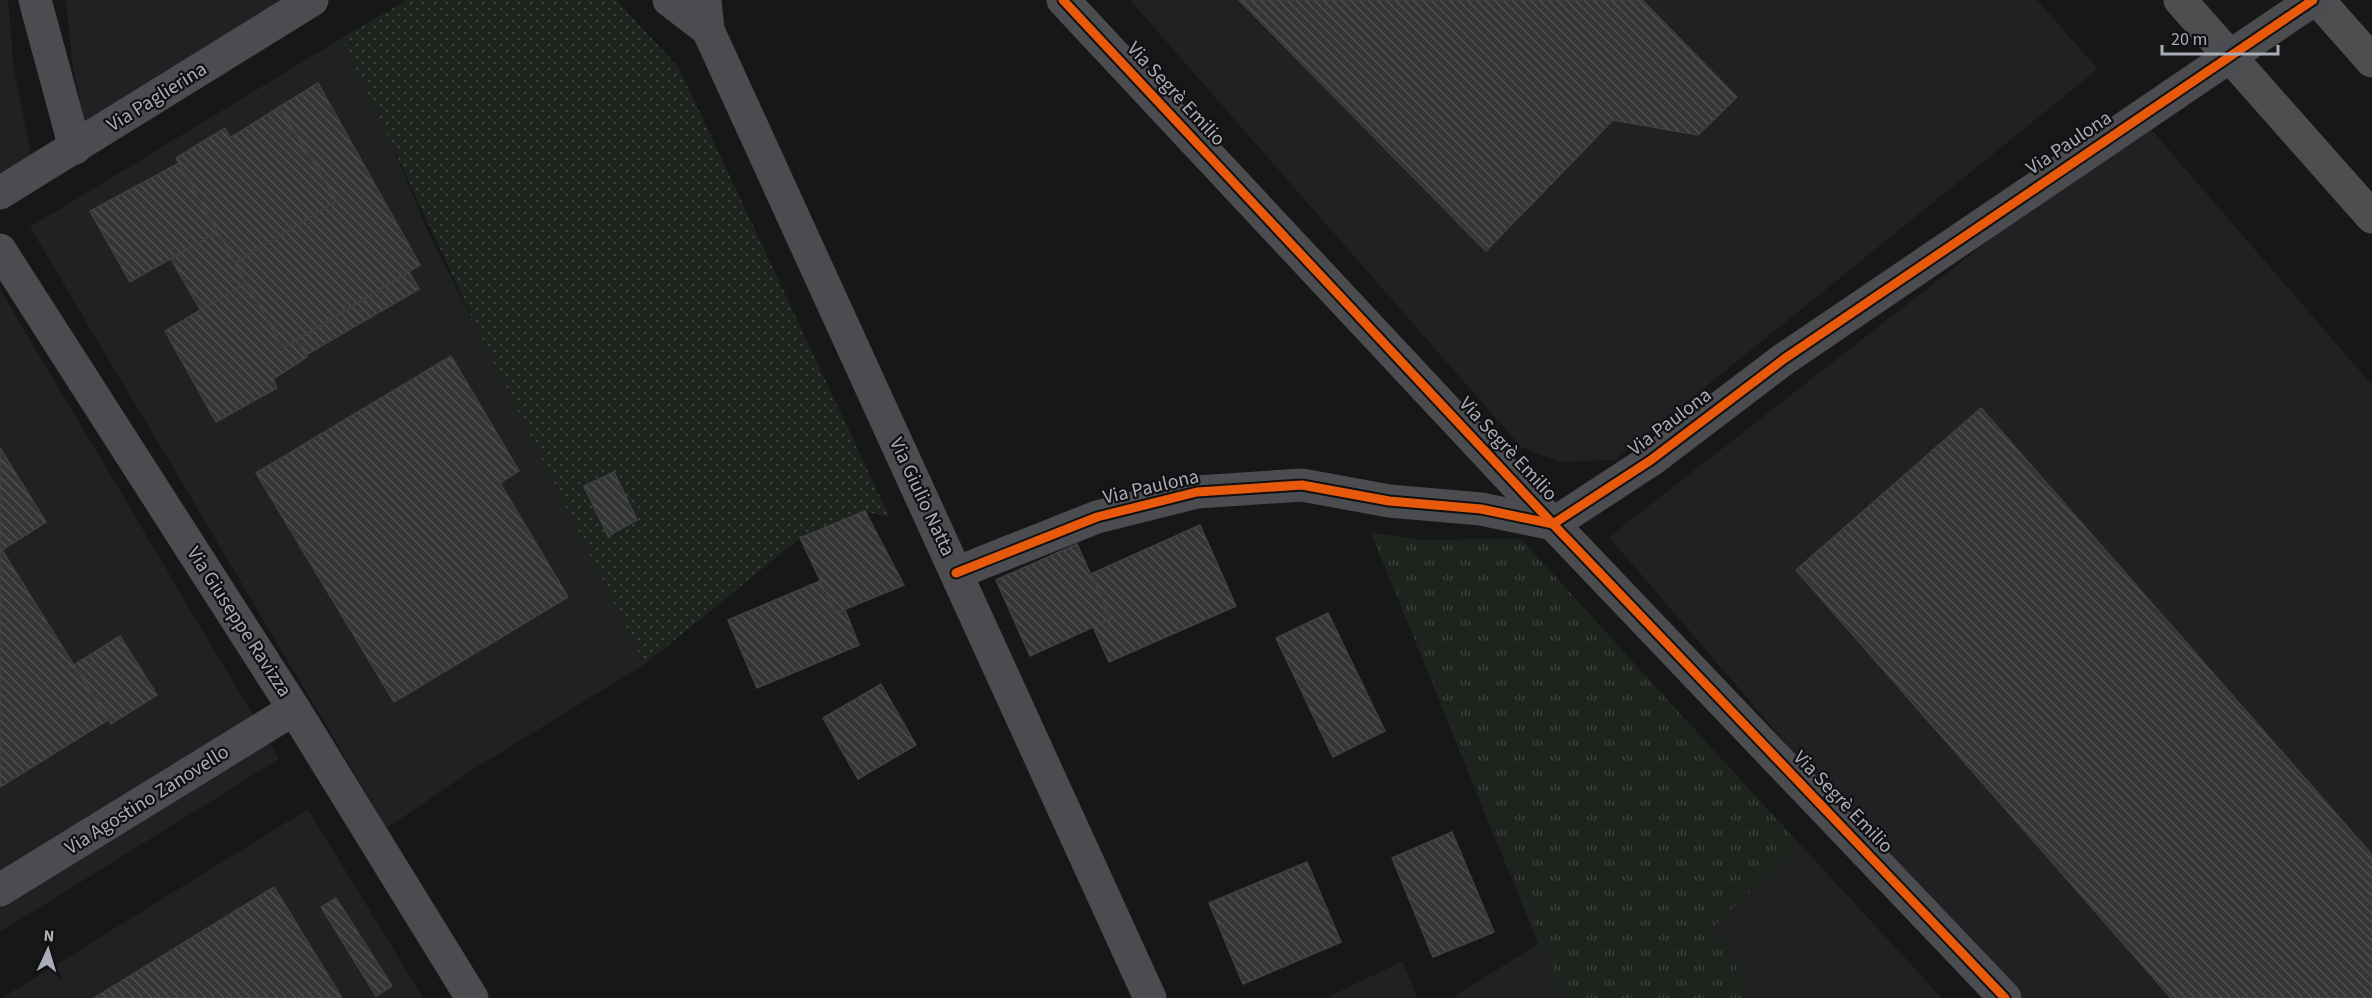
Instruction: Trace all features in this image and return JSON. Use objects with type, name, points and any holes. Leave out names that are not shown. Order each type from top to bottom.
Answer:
[{"type":"highway","points":[[2180,0],[2372,217]]},
{"type":"highway","points":[[2318,0],[2372,60]]},
{"type":"street","points":[[35,0],[75,148]]},
{"type":"street","name":"Via Paglierina","points":[[0,193],[312,0]]},
{"type":"street","name":"Via Giulio Natta","points":[[669,0],[706,15],[956,573],[1150,998]]},
{"type":"street","name":"Via Segrè Emilio","points":[[1063,0],[1553,524],[2005,998]]},
{"type":"street","name":"Via Paulona","points":[[956,573],[1097,517],[1197,492],[1302,485],[1389,501],[1481,509],[1553,524],[1651,460],[1784,359],[2313,0]]},
{"type":"street","name":"Via Giuseppe Ravizza","points":[[0,250],[294,709],[472,998]]},
{"type":"street","name":"Via Agostino Zanovello","points":[[0,890],[294,709]]},
{"type":"shaded area","points":[[0,0],[8,0],[14,70],[32,158],[0,178]]},
{"type":"shaded area","points":[[66,0],[295,0],[85,126],[72,62]]},
{"type":"shaded area","points":[[1130,0],[2037,0],[2098,69],[1615,460],[1560,462],[1521,447]]},
{"type":"shaded area","points":[[342,38],[373,100],[431,239],[645,664],[474,769],[387,828],[30,227]]},
{"type":"shaded area","points":[[2143,120],[2372,385],[2372,998],[2004,998],[1609,537]]},
{"type":"shaded area","points":[[0,289],[279,759],[0,932]]},
{"type":"shaded area","points":[[1371,533],[1421,540],[1521,539],[1523,544],[1942,998],[1452,998],[1538,944]]},
{"type":"shaded area","points":[[308,809],[423,998],[2,998]]},
{"type":"shaded area","points":[[1403,961],[1417,998],[1326,998]]},
{"type":"green space","points":[[407,0],[616,0],[679,68],[890,518],[865,511],[800,538],[645,664],[477,328],[342,38]]},
{"type":"green space","points":[[1371,533],[1421,540],[1521,539],[1800,845],[1715,925],[1753,998],[1565,998]]},
{"type":"building","points":[[1239,0],[1642,0],[1737,97],[1698,135],[1613,120],[1486,251]]},
{"type":"building","points":[[318,83],[420,265],[283,348],[235,263],[337,201],[279,107]]},
{"type":"building","points":[[279,107],[337,201],[235,263],[176,158],[225,128],[230,138]]},
{"type":"building","points":[[179,163],[217,232],[130,282],[90,211]]},
{"type":"building","points":[[217,232],[246,283],[201,311],[171,259]]},
{"type":"building","points":[[409,272],[419,289],[306,355],[297,340]]},
{"type":"building","points":[[246,283],[283,348],[297,340],[307,357],[273,379],[277,388],[216,422],[165,331]]},
{"type":"building","points":[[451,356],[519,471],[500,483],[568,597],[394,702],[256,473]]},
{"type":"building","points":[[1981,408],[2372,855],[2372,998],[2171,998],[1796,570]]},
{"type":"building","points":[[0,448],[46,522],[2,550],[108,720],[0,787]]},
{"type":"building","points":[[614,472],[637,520],[608,536],[584,486]]},
{"type":"building","points":[[865,511],[904,585],[836,613],[800,538]]},
{"type":"building","points":[[1200,525],[1236,606],[1109,662],[1093,627],[1111,619],[1091,574]]},
{"type":"building","points":[[1077,544],[1111,619],[1030,656],[996,580]]},
{"type":"building","points":[[820,581],[836,613],[845,610],[859,645],[757,688],[728,620]]},
{"type":"building","points":[[1328,613],[1385,731],[1333,757],[1276,638]]},
{"type":"building","points":[[120,636],[157,695],[111,724],[74,665]]},
{"type":"building","points":[[881,684],[916,745],[858,779],[823,718]]},
{"type":"building","points":[[1452,832],[1494,932],[1433,957],[1392,858]]},
{"type":"building","points":[[1307,862],[1341,942],[1243,984],[1209,903]]},
{"type":"building","points":[[274,887],[342,998],[94,998]]},
{"type":"building","points":[[336,898],[392,986],[376,996],[321,907]]},
{"type":"cycle path","points":[[1063,0],[1553,524],[2005,998]]},
{"type":"cycle path","points":[[956,573],[1097,517],[1197,492],[1302,485],[1389,501],[1481,509],[1553,524],[1651,460],[1784,359],[2313,0]]}]
